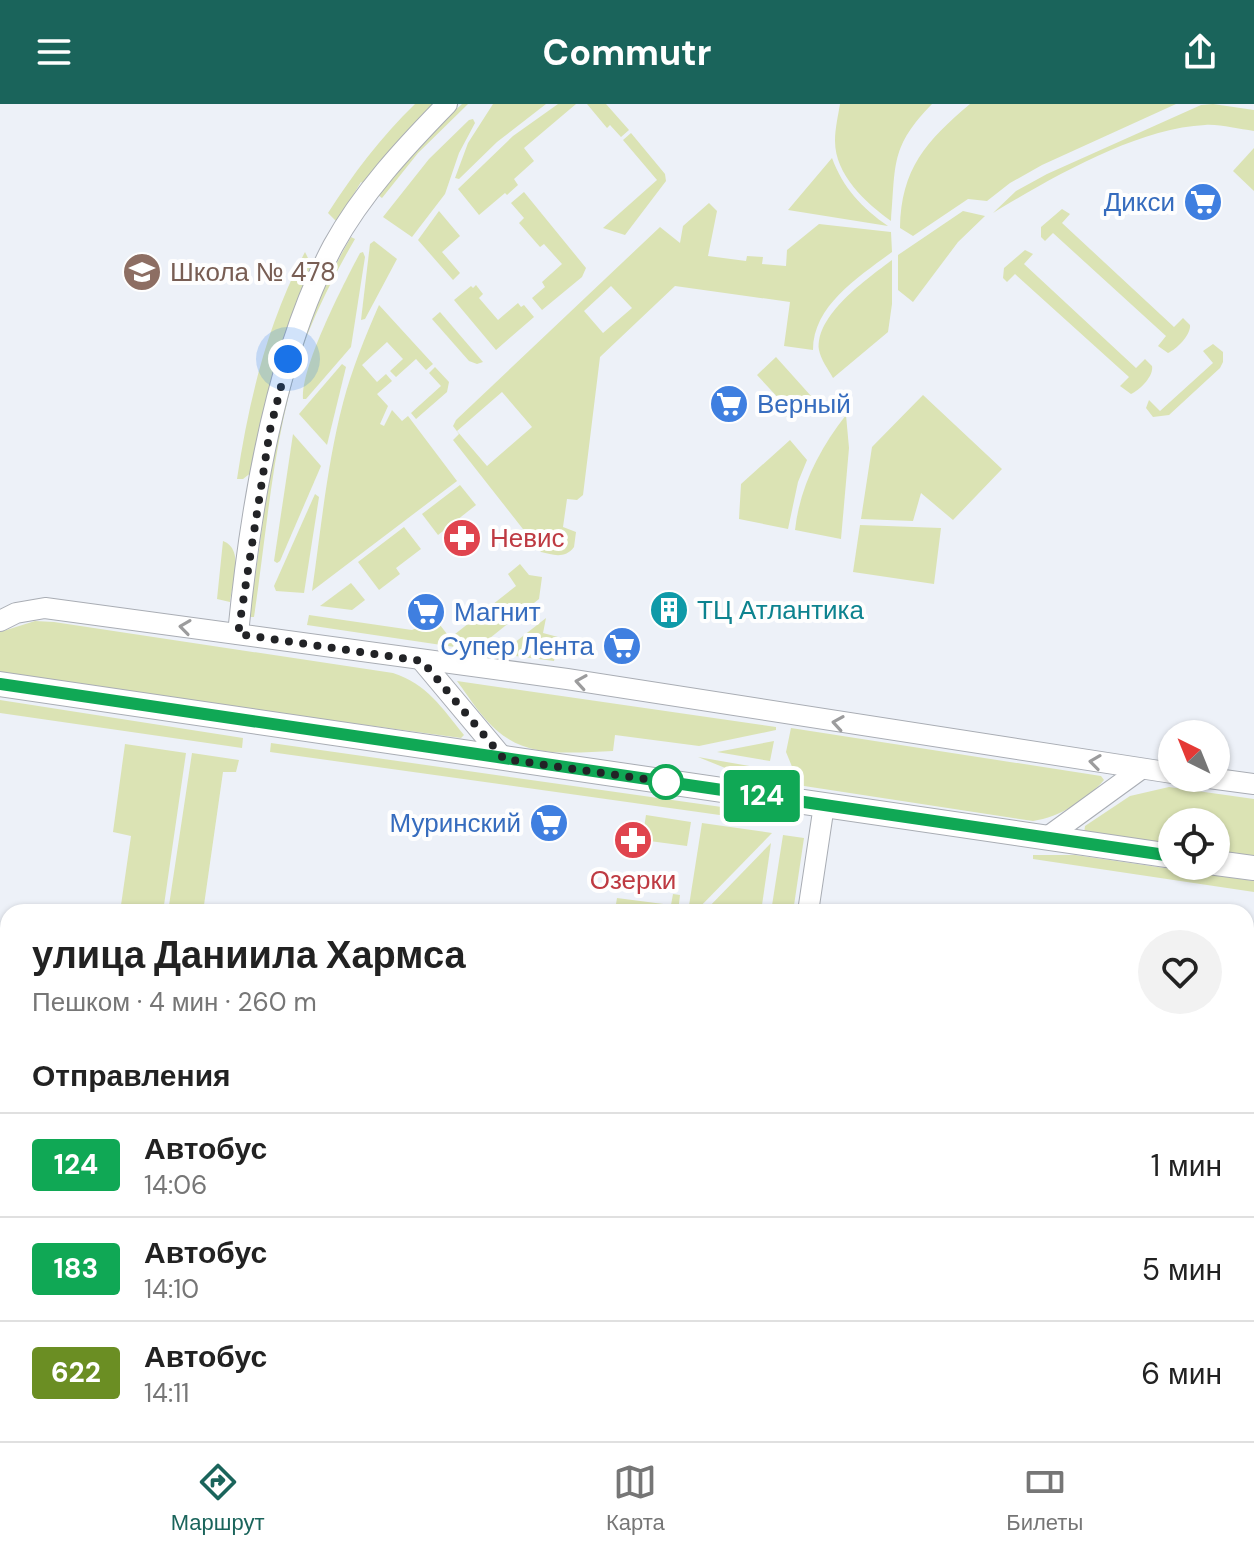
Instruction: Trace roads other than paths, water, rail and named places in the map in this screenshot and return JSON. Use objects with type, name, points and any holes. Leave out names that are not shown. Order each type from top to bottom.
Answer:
[{"type":"street","points":[[238,634],[256,506],[275,405],[302,313],[334,245],[363,201],[392,163],[447,104]]},
{"type":"street","points":[[0,621],[16,613],[45,608],[567,679],[1158,771]]},
{"type":"street","points":[[422,661],[504,759]]},
{"type":"street","points":[[0,684],[1158,854]]},
{"type":"street","points":[[1046,838],[1141,769]]},
{"type":"street","points":[[1230,781],[1254,784]]},
{"type":"street","points":[[809,904],[824,805]]},
{"type":"street","points":[[1230,865],[1254,868]]},
{"type":"place","name":"Дикси","points":[[1203,202]]},
{"type":"place","name":"Школа № 478","points":[[142,272]]},
{"type":"place","name":"Верный","points":[[729,404]]},
{"type":"place","name":"Невис","points":[[462,538]]},
{"type":"place","name":"ТЦ Атлантика","points":[[669,610]]},
{"type":"place","name":"Магнит","points":[[426,612]]},
{"type":"place","name":"Супер Лента","points":[[622,646]]},
{"type":"place","name":"Муринский","points":[[549,823]]},
{"type":"place","name":"Озерки","points":[[633,840]]}]
